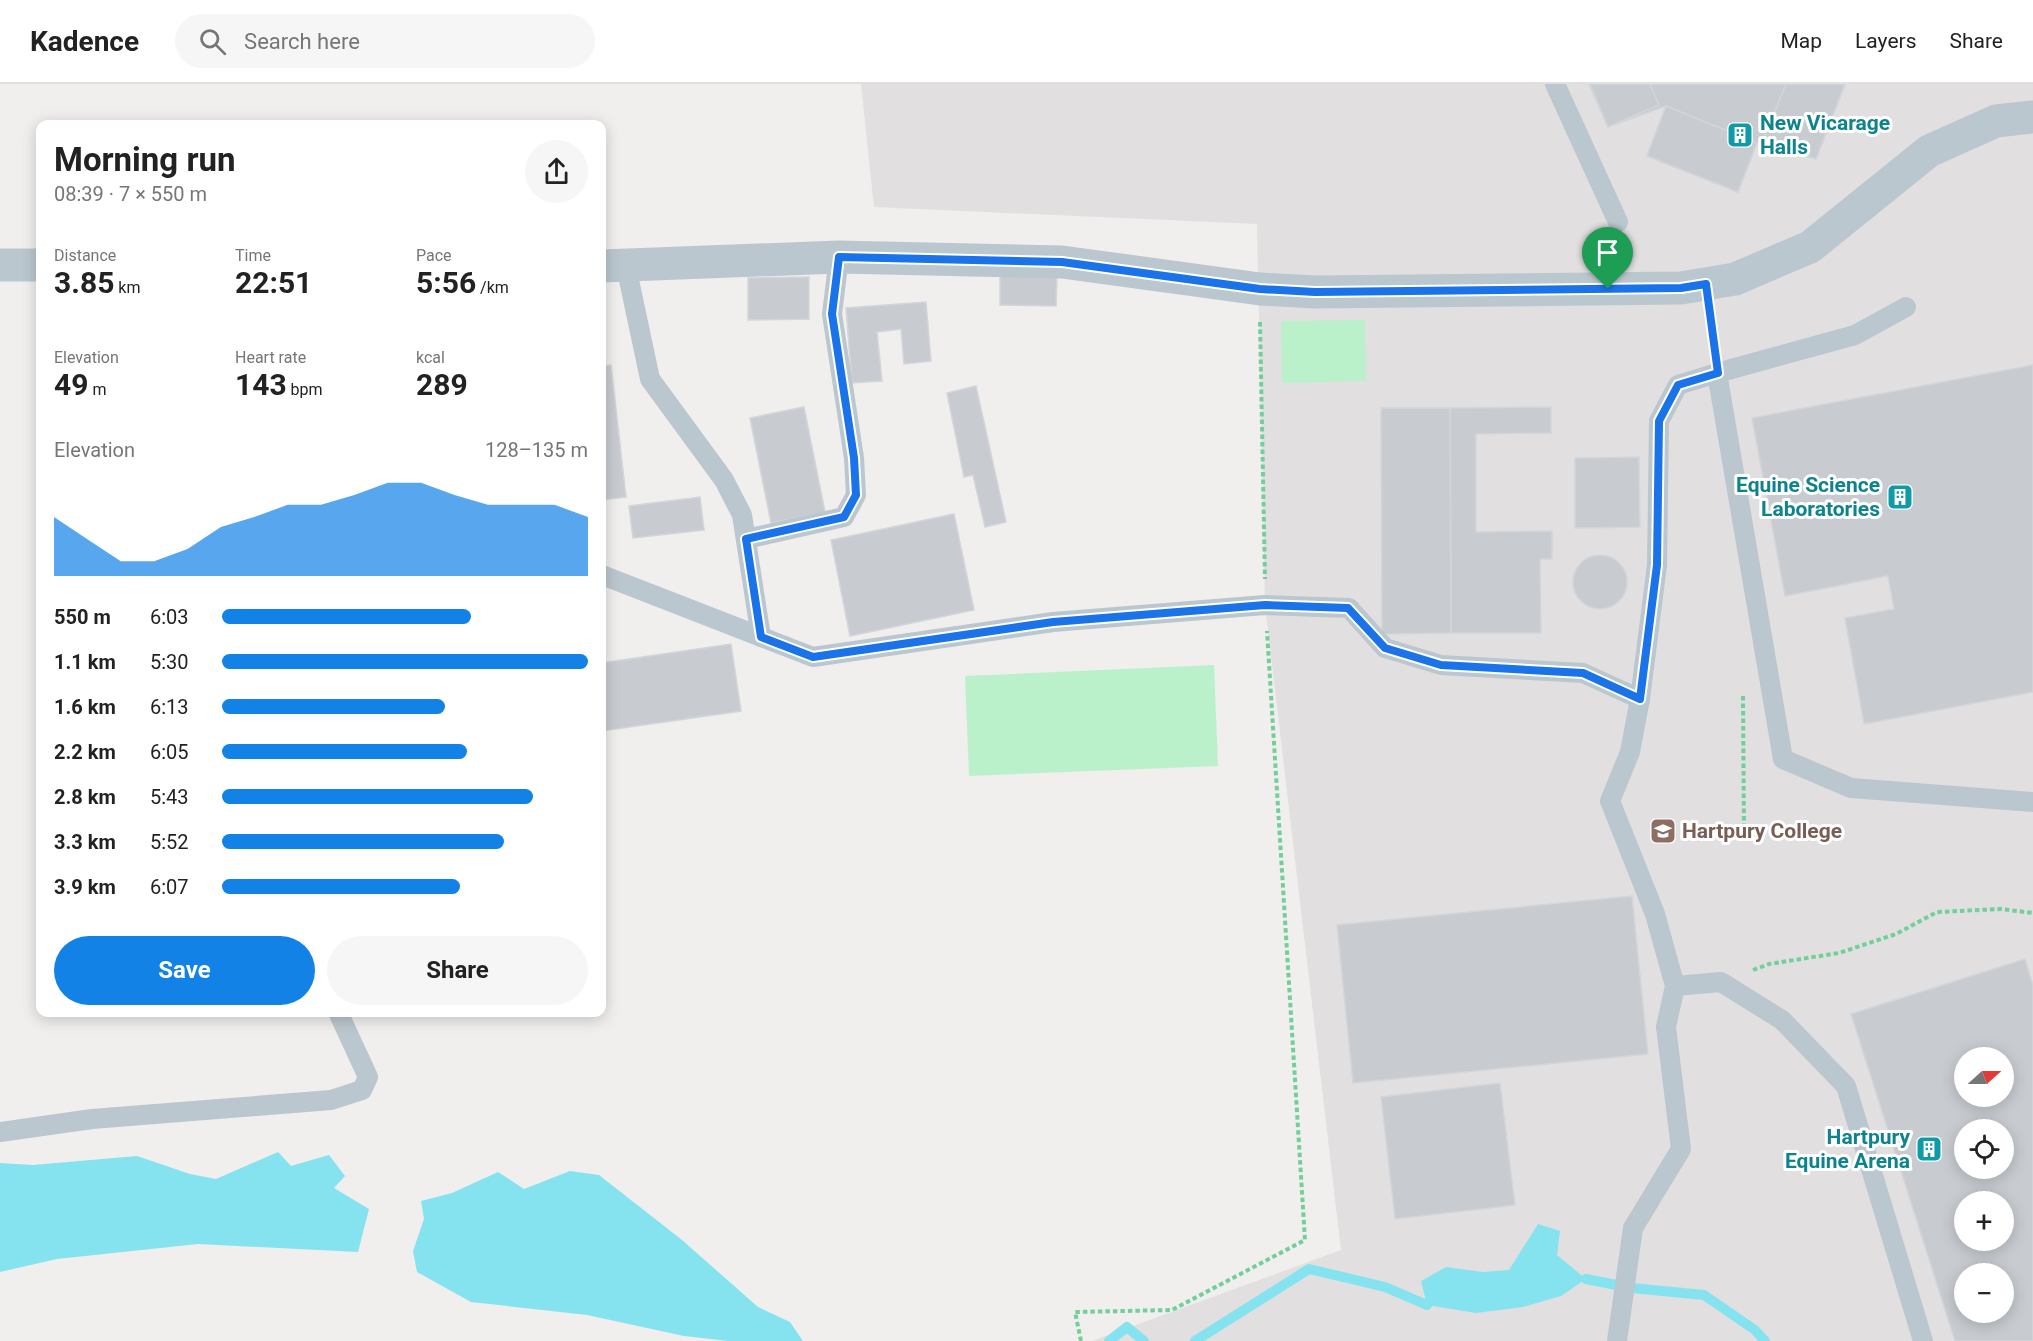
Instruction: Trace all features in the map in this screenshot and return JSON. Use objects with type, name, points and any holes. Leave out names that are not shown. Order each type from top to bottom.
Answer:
[{"type":"street","points":[[614,266],[839,257],[1062,262],[1260,289],[1315,292],[1681,288],[1735,279],[1810,247],[1929,151],[1996,122],[2033,117]]},
{"type":"street","points":[[0,265],[36,265]]},
{"type":"lane","points":[[1555,84],[1618,222]]},
{"type":"lane","points":[[746,539],[844,517],[856,495],[854,458],[832,314],[839,257]]},
{"type":"lane","points":[[614,266],[650,380],[724,480],[742,515],[761,637]]},
{"type":"lane","points":[[1617,1341],[1633,1228],[1681,1149],[1666,1028],[1675,986],[1655,914],[1610,801],[1630,752],[1640,699],[1657,565],[1659,421],[1678,385],[1856,335],[1906,307]]},
{"type":"lane","points":[[1718,373],[1783,759],[1851,788],[2033,802]]},
{"type":"lane","points":[[606,576],[813,657],[1053,622],[1265,605],[1348,608],[1385,648],[1441,665],[1583,673],[1640,699]]},
{"type":"lane","points":[[1675,986],[1721,982],[1782,1020],[1846,1086],[1923,1341]]},
{"type":"lane","points":[[0,1131],[92,1119],[331,1100],[362,1090],[368,1077],[340,1017]]},
{"type":"path","points":[[1706,284],[1718,373]]},
{"type":"path","points":[[1081,1338],[1075,1312],[1172,1311],[1305,1240],[1265,605],[1260,289]]},
{"type":"path","points":[[1743,694],[1744,834]]},
{"type":"path","points":[[1721,982],[1769,964],[1839,953],[1896,934],[1937,912],[2001,909],[2033,913]]},
{"type":"shaded area","name":"Hartpury College","points":[[861,84],[2033,84],[2033,1341],[1092,1341],[1341,1250],[1265,605],[1257,224],[874,207]]},
{"type":"green space","points":[[1365,320],[1366,381],[1282,383],[1281,321]]},
{"type":"green space","points":[[1214,665],[1218,766],[969,776],[965,676]]},
{"type":"water","points":[[278,1152],[291,1166],[329,1155],[345,1176],[334,1188],[369,1209],[358,1252],[198,1244],[57,1259],[0,1272],[0,1163],[33,1165],[137,1156],[190,1174],[216,1179]]},
{"type":"water","points":[[570,1171],[599,1175],[682,1240],[758,1307],[790,1322],[803,1341],[728,1341],[684,1336],[587,1315],[471,1302],[417,1272],[413,1251],[424,1219],[421,1201],[452,1193],[498,1172],[524,1189]]},
{"type":"water","points":[[1538,1224],[1560,1231],[1557,1255],[1586,1279],[1561,1296],[1523,1307],[1476,1313],[1427,1305],[1421,1281],[1446,1267],[1483,1272],[1509,1270]]},
{"type":"building","name":"New Vicarage Halls","points":[[1589,84],[1845,84],[1816,159],[1757,143],[1738,192],[1647,156],[1666,106],[1608,127]]},
{"type":"building","points":[[1590,84],[1650,84],[1659,105],[1608,127]]},
{"type":"building","points":[[1786,84],[1845,84],[1816,159],[1764,139]]},
{"type":"building","points":[[1666,106],[1757,143],[1738,192],[1647,156]]},
{"type":"building","points":[[1000,273],[1057,274],[1056,306],[1000,305]]},
{"type":"building","points":[[809,277],[809,319],[748,320],[748,278]]},
{"type":"building","points":[[926,302],[931,361],[904,364],[901,329],[877,332],[882,381],[852,383],[846,308]]},
{"type":"building","points":[[611,365],[626,497],[606,500],[606,366]]},
{"type":"building","name":"Equine Science Laboratories","points":[[2033,365],[2033,692],[1864,724],[1845,618],[1894,609],[1888,576],[1785,596],[1752,418]]},
{"type":"building","points":[[976,386],[1006,522],[985,527],[973,475],[964,477],[947,393]]},
{"type":"building","points":[[804,407],[825,512],[771,523],[750,418]]},
{"type":"building","points":[[1551,407],[1551,433],[1476,434],[1476,532],[1552,531],[1552,559],[1540,559],[1541,633],[1451,633],[1450,408]]},
{"type":"building","points":[[1381,408],[1450,408],[1451,633],[1382,634]]},
{"type":"building","points":[[1639,457],[1640,527],[1575,528],[1575,458]]},
{"type":"building","points":[[700,497],[704,530],[633,538],[629,506]]},
{"type":"building","points":[[954,514],[974,610],[850,636],[831,540]]},
{"type":"building","points":[[1595,555],[1605,555],[1615,559],[1623,567],[1627,582],[1623,597],[1615,605],[1605,609],[1595,609],[1585,605],[1577,597],[1573,587],[1573,577],[1577,567],[1585,559]]},
{"type":"building","points":[[731,644],[741,711],[606,730],[606,662]]},
{"type":"building","points":[[1632,896],[1648,1054],[1353,1083],[1337,925]]},
{"type":"building","name":"Hartpury Equine Arena","points":[[2025,959],[2033,985],[2033,1341],[1955,1341],[1851,1014]]},
{"type":"building","points":[[1500,1083],[1515,1205],[1395,1219],[1381,1097]]},
{"type":"waterway","points":[[1195,1341],[1309,1269],[1385,1287],[1427,1305]]},
{"type":"waterway","points":[[1586,1279],[1632,1288],[1704,1295],[1755,1330],[1765,1341]]},
{"type":"waterway","points":[[1109,1341],[1127,1327],[1144,1341]]},
{"type":"place","name":"New Vicarage Halls","points":[[1740,135]]},
{"type":"place","name":"Equine Science Laboratories","points":[[1900,497]]},
{"type":"place","name":"Hartpury College","points":[[1663,831]]},
{"type":"place","name":"Hartpury Equine Arena","points":[[1929,1149]]},
{"type":"route","points":[[839,257],[1062,262],[1260,289],[1315,292],[1608,289],[1681,288],[1706,284],[1718,373],[1678,385],[1659,421],[1657,565],[1640,699],[1583,673],[1441,665],[1385,648],[1348,608],[1265,605],[1053,622],[813,657],[761,637],[746,539],[844,517],[856,495],[854,458],[832,314],[839,257]]}]
